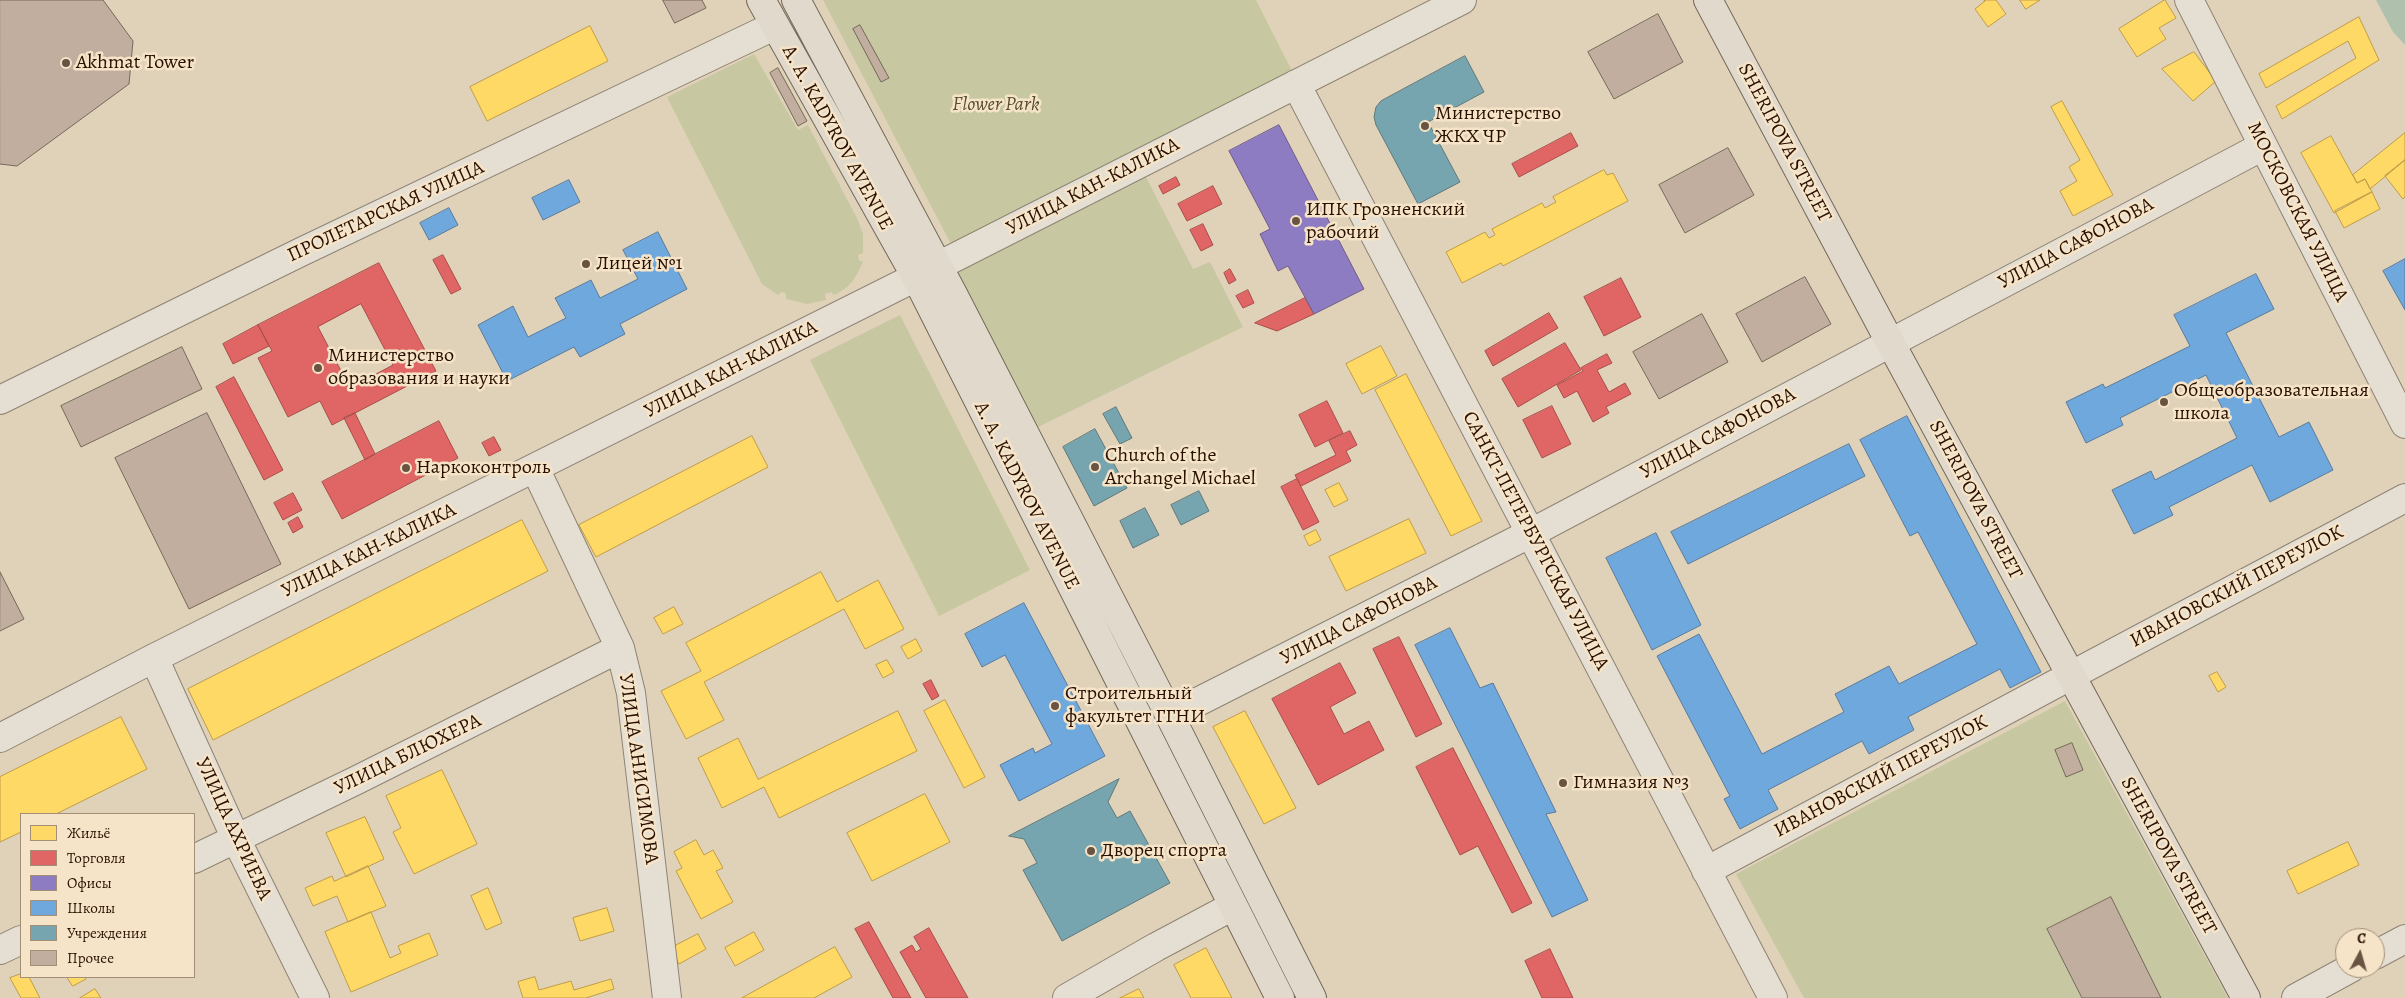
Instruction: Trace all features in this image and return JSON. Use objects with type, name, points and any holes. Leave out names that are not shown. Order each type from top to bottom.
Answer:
[{"type":"main road","name":"A. A. KADYROV AVENUE","points":[[761,0],[774,26],[927,272],[1170,716],[1312,998]]},
{"type":"main road","name":"A. A. KADYROV AVENUE","points":[[796,0],[1233,906],[1280,998]]},
{"type":"main road","name":"SHERIPOVA STREET","points":[[1708,0],[1890,342],[2063,680],[2246,998]]},
{"type":"street","name":"УЛИЦА КАН-КАЛИКА","points":[[0,738],[154,658],[927,272],[1462,0]]},
{"type":"street","name":"МОСКОВСКАЯ УЛИЦА","points":[[2189,0],[2405,424]]},
{"type":"street","name":"ПРОЛЕТАРСКАЯ УЛИЦА","points":[[0,400],[301,252],[774,26]]},
{"type":"street","name":"САНКТ-ПЕТЕРБУРГСКАЯ УЛИЦА","points":[[1296,84],[1773,998]]},
{"type":"street","name":"УЛИЦА САФОНОВА","points":[[1170,716],[1531,533],[2263,146]]},
{"type":"street","name":"УЛИЦА АНИСИМОВА","points":[[535,468],[620,648],[631,694],[667,998]]},
{"type":"street","name":"ИВАНОВСКИЙ ПЕРЕУЛОК","points":[[1706,871],[2405,498]]},
{"type":"street","name":"УЛИЦА БЛЮХЕРА","points":[[195,859],[620,648]]},
{"type":"street","name":"УЛИЦА АХРИЕВА","points":[[154,658],[236,839],[315,998]]},
{"type":"street","points":[[1067,998],[1233,906]]},
{"type":"street","points":[[2385,950],[2405,939]]},
{"type":"street","points":[[0,950],[20,940]]},
{"type":"street","points":[[2296,998],[2335,977]]},
{"type":"green space","name":"Flower Park","points":[[823,0],[1256,0],[1293,73],[951,244]]},
{"type":"green space","points":[[754,54],[798,130],[808,125],[857,218],[863,234],[863,253],[858,255],[859,260],[863,262],[852,282],[834,295],[831,292],[825,294],[826,300],[807,304],[786,299],[786,293],[782,292],[778,295],[762,284],[667,97]]},
{"type":"green space","points":[[1145,175],[1193,269],[1210,262],[1243,327],[1034,429],[954,271]]},
{"type":"green space","points":[[900,315],[1030,570],[939,616],[810,360]]},
{"type":"green space","points":[[2065,701],[2228,998],[1804,998],[1736,874]]},
{"type":"shaded area","points":[[2376,0],[2405,0],[2405,45],[2393,32]]},
{"type":"building: Жильё","points":[[1984,0],[1996,0],[2006,14],[1988,27],[1975,9]]},
{"type":"building: Жильё","points":[[2020,0],[2040,0],[2026,9]]},
{"type":"building: Жильё","points":[[2165,0],[2176,18],[2159,28],[2166,39],[2137,57],[2119,29]]},
{"type":"building: Жильё","points":[[2359,17],[2379,60],[2282,119],[2276,106],[2356,58],[2348,41],[2266,88],[2259,74]]},
{"type":"building: Жильё","points":[[590,26],[608,61],[487,121],[470,87]]},
{"type":"building: Жильё","points":[[2194,52],[2216,81],[2193,101],[2162,69]]},
{"type":"building: Жильё","points":[[2062,101],[2113,195],[2073,216],[2060,191],[2077,181],[2069,167],[2080,160],[2051,107]]},
{"type":"building: Жильё","points":[[2405,133],[2405,160],[2370,189],[2365,179],[2357,183],[2353,175]]},
{"type":"building: Жильё","points":[[2331,136],[2357,183],[2365,179],[2372,192],[2334,213],[2301,153]]},
{"type":"building: Жильё","points":[[2405,160],[2405,197],[2403,199],[2385,176]]},
{"type":"building: Жильё","points":[[1604,170],[1607,175],[1613,173],[1628,201],[1503,266],[1501,263],[1462,283],[1446,252],[1485,232],[1489,238],[1495,235],[1492,229],[1542,203],[1545,208],[1556,202],[1553,197]]},
{"type":"building: Жильё","points":[[2372,192],[2380,209],[2344,228],[2335,211]]},
{"type":"building: Жильё","points":[[1381,346],[1397,376],[1362,394],[1346,364]]},
{"type":"building: Жильё","points":[[1406,374],[1482,521],[1451,536],[1375,390]]},
{"type":"building: Жильё","points":[[752,436],[768,467],[596,557],[579,525]]},
{"type":"building: Жильё","points":[[1339,483],[1348,500],[1334,507],[1325,490]]},
{"type":"building: Жильё","points":[[1409,519],[1426,553],[1346,591],[1329,557]]},
{"type":"building: Жильё","points":[[522,520],[548,571],[213,740],[188,689]]},
{"type":"building: Жильё","points":[[1316,530],[1321,540],[1309,546],[1304,536]]},
{"type":"building: Жильё","points":[[821,572],[837,602],[878,580],[904,629],[865,649],[844,609],[704,682],[724,720],[686,739],[661,691],[701,671],[686,643]]},
{"type":"building: Жильё","points":[[674,607],[683,624],[663,634],[654,618]]},
{"type":"building: Жильё","points":[[916,639],[922,651],[908,659],[901,647]]},
{"type":"building: Жильё","points":[[887,660],[894,672],[883,678],[876,665]]},
{"type":"building: Жильё","points":[[2217,672],[2226,687],[2218,692],[2209,676]]},
{"type":"building: Жильё","points":[[945,700],[985,777],[964,788],[924,711]]},
{"type":"building: Жильё","points":[[898,711],[917,751],[779,818],[764,787],[722,808],[698,758],[738,738],[758,779]]},
{"type":"building: Жильё","points":[[1245,711],[1296,808],[1264,824],[1213,727]]},
{"type":"building: Жильё","points":[[121,717],[147,769],[58,813],[20,813],[20,832],[0,842],[0,777]]},
{"type":"building: Жильё","points":[[442,770],[477,844],[414,874],[393,832],[401,828],[386,796]]},
{"type":"building: Жильё","points":[[925,794],[950,842],[872,881],[847,833]]},
{"type":"building: Жильё","points":[[365,817],[384,859],[346,877],[326,833]]},
{"type":"building: Жильё","points":[[696,840],[704,855],[713,850],[723,868],[716,871],[733,902],[701,919],[676,871],[682,868],[674,852]]},
{"type":"building: Жильё","points":[[2348,842],[2359,865],[2298,894],[2287,871]]},
{"type":"building: Жильё","points":[[368,866],[386,906],[348,922],[337,896],[313,906],[305,888],[332,876],[334,881]]},
{"type":"building: Жильё","points":[[488,888],[502,923],[486,930],[471,896]]},
{"type":"building: Жильё","points":[[607,908],[614,931],[580,941],[573,918]]},
{"type":"building: Жильё","points":[[371,912],[390,958],[401,953],[398,946],[429,933],[438,955],[351,992],[325,932]]},
{"type":"building: Жильё","points":[[754,932],[764,950],[735,966],[725,948]]},
{"type":"building: Жильё","points":[[698,934],[706,949],[679,964],[671,948]]},
{"type":"building: Жильё","points":[[835,947],[852,977],[814,998],[742,998]]},
{"type":"building: Жильё","points":[[1206,948],[1232,998],[1191,998],[1174,965]]},
{"type":"building: Жильё","points":[[20,974],[20,978],[30,978],[40,998],[21,998],[10,978]]},
{"type":"building: Жильё","points":[[535,977],[539,990],[571,981],[574,990],[611,979],[614,989],[586,998],[523,998],[518,982]]},
{"type":"building: Жильё","points":[[68,978],[86,978],[86,979],[73,986]]},
{"type":"building: Жильё","points":[[95,989],[101,998],[80,998]]},
{"type":"building: Жильё","points":[[1139,989],[1144,998],[1120,998]]},
{"type":"building: Торговля","points":[[1571,133],[1578,146],[1519,177],[1512,164]]},
{"type":"building: Торговля","points":[[1176,177],[1180,185],[1163,194],[1159,186]]},
{"type":"building: Торговля","points":[[1213,186],[1222,204],[1187,221],[1178,204]]},
{"type":"building: Торговля","points":[[1203,224],[1213,245],[1201,251],[1190,230]]},
{"type":"building: Торговля","points":[[443,255],[461,289],[451,294],[433,260]]},
{"type":"building: Торговля","points":[[379,263],[436,371],[332,425],[320,401],[288,417],[258,358],[272,351],[258,325]],"holes":[[[361,304],[393,365],[350,388],[318,327]]]},
{"type":"building: Торговля","points":[[1230,269],[1236,280],[1229,284],[1224,273]]},
{"type":"building: Торговля","points":[[1621,278],[1641,317],[1604,336],[1584,297]]},
{"type":"building: Торговля","points":[[1248,290],[1254,303],[1243,308],[1236,296]]},
{"type":"building: Торговля","points":[[1305,298],[1314,314],[1277,331],[1255,323]]},
{"type":"building: Торговля","points":[[1549,313],[1558,328],[1493,366],[1485,351]]},
{"type":"building: Торговля","points":[[258,325],[269,346],[233,364],[223,344]]},
{"type":"building: Торговля","points":[[1565,343],[1581,370],[1518,407],[1502,379]]},
{"type":"building: Торговля","points":[[1607,354],[1612,363],[1597,370],[1609,392],[1625,383],[1631,394],[1606,407],[1609,413],[1593,422],[1577,391],[1564,398],[1557,385],[1583,371],[1581,368]]},
{"type":"building: Торговля","points":[[234,377],[283,470],[264,480],[216,387]]},
{"type":"building: Торговля","points":[[1327,401],[1343,433],[1315,447],[1299,415]]},
{"type":"building: Торговля","points":[[1552,406],[1571,444],[1542,458],[1523,420]]},
{"type":"building: Торговля","points":[[355,413],[375,454],[365,460],[344,418]]},
{"type":"building: Торговля","points":[[439,421],[458,458],[342,519],[322,482]]},
{"type":"building: Торговля","points":[[1350,431],[1357,445],[1346,451],[1351,461],[1301,486],[1295,475],[1336,455],[1329,441]]},
{"type":"building: Торговля","points":[[494,437],[501,450],[489,456],[482,443]]},
{"type":"building: Торговля","points":[[1297,479],[1319,522],[1303,530],[1281,487]]},
{"type":"building: Торговля","points":[[293,493],[302,510],[283,520],[274,503]]},
{"type":"building: Торговля","points":[[298,517],[303,527],[293,533],[288,523]]},
{"type":"building: Торговля","points":[[1399,637],[1442,724],[1416,737],[1373,649]]},
{"type":"building: Торговля","points":[[1340,663],[1356,693],[1330,707],[1344,734],[1369,721],[1384,750],[1318,785],[1272,699]]},
{"type":"building: Торговля","points":[[931,680],[939,696],[932,700],[923,684]]},
{"type":"building: Торговля","points":[[1453,748],[1532,903],[1512,913],[1478,846],[1460,855],[1416,767]]},
{"type":"building: Торговля","points":[[869,922],[911,998],[893,998],[855,929]]},
{"type":"building: Торговля","points":[[929,928],[968,998],[926,998],[900,952],[912,945],[916,952],[921,949],[914,937]]},
{"type":"building: Торговля","points":[[1550,949],[1573,998],[1542,998],[1525,961]]},
{"type":"building: Офисы","points":[[1279,125],[1364,289],[1314,314],[1288,266],[1278,271],[1260,234],[1270,229],[1229,151]]},
{"type":"building: Школы","points":[[569,180],[580,202],[543,220],[532,198]]},
{"type":"building: Школы","points":[[449,208],[458,225],[429,240],[420,223]]},
{"type":"building: Школы","points":[[658,232],[687,289],[620,324],[625,334],[580,357],[574,347],[507,381],[478,325],[513,306],[528,337],[566,318],[555,298],[591,280],[600,298],[638,279],[623,250]]},
{"type":"building: Школы","points":[[2405,259],[2405,310],[2383,271]]},
{"type":"building: Школы","points":[[2256,274],[2274,309],[2226,333],[2279,437],[2309,422],[2333,470],[2270,502],[2252,465],[2169,507],[2173,515],[2134,534],[2112,490],[2151,471],[2155,480],[2237,438],[2206,375],[2120,418],[2123,425],[2086,443],[2066,402],[2103,384],[2105,388],[2190,346],[2174,315]]},
{"type":"building: Школы","points":[[1907,416],[2041,672],[2010,688],[2000,669],[1908,717],[1914,730],[1869,754],[1862,741],[1768,790],[1778,809],[1740,829],[1724,799],[1730,796],[1657,656],[1699,634],[1762,754],[1844,712],[1835,694],[1889,666],[1899,684],[1977,644],[1918,532],[1910,536],[1860,440]]},
{"type":"building: Школы","points":[[1849,444],[1865,476],[1688,564],[1671,532]]},
{"type":"building: Школы","points":[[1656,533],[1701,625],[1652,650],[1606,558]]},
{"type":"building: Школы","name":"Строительный факультет ГГНИ","points":[[1024,603],[1105,756],[1019,801],[1000,765],[1033,748],[1035,753],[1052,744],[1005,655],[982,667],[965,634]]},
{"type":"building: Школы","points":[[1450,628],[1480,688],[1493,683],[1556,812],[1546,814],[1588,900],[1552,917],[1415,645]]},
{"type":"building: Учреждения","points":[[1465,56],[1484,92],[1428,122],[1460,182],[1418,204],[1376,125],[1374,117],[1376,107],[1381,101]]},
{"type":"building: Учреждения","points":[[1116,407],[1132,438],[1120,444],[1103,414]]},
{"type":"building: Учреждения","name":"Church of the Archangel Michael","points":[[1095,429],[1127,488],[1094,506],[1063,447]]},
{"type":"building: Учреждения","points":[[1199,491],[1209,511],[1181,525],[1171,505]]},
{"type":"building: Учреждения","points":[[1145,508],[1159,535],[1133,548],[1120,521]]},
{"type":"building: Учреждения","name":"Дворец спорта","points":[[1119,779],[1108,802],[1117,818],[1130,811],[1170,883],[1062,941],[1023,870],[1037,863],[1024,839],[1009,836]]},
{"type":"building: Прочее","name":"Akhmat Tower","points":[[0,0],[103,0],[133,41],[129,84],[17,166],[0,164]]},
{"type":"building: Прочее","points":[[663,0],[702,0],[706,8],[675,23]]},
{"type":"building: Прочее","points":[[1658,14],[1683,62],[1614,99],[1588,52]]},
{"type":"building: Прочее","points":[[860,25],[889,78],[881,82],[853,29]]},
{"type":"building: Прочее","points":[[778,68],[807,121],[798,126],[770,73]]},
{"type":"building: Прочее","points":[[1728,148],[1754,195],[1685,233],[1659,185]]},
{"type":"building: Прочее","points":[[1805,277],[1831,324],[1762,362],[1736,314]]},
{"type":"building: Прочее","points":[[1702,314],[1728,362],[1659,399],[1633,352]]},
{"type":"building: Прочее","points":[[182,347],[202,389],[81,447],[61,406]]},
{"type":"building: Прочее","points":[[207,413],[281,564],[189,609],[115,458]]},
{"type":"building: Прочее","points":[[0,572],[24,619],[0,631]]},
{"type":"building: Прочее","points":[[2072,743],[2083,770],[2066,777],[2055,750]]},
{"type":"building: Прочее","points":[[2111,897],[2161,998],[2082,998],[2047,929]]},
{"type":"place","name":"Akhmat Tower","points":[[66,63]]},
{"type":"place","name":"Министерство ЖКХ ЧР","points":[[1425,126]]},
{"type":"place","name":"ИПК Грозненский рабочий","points":[[1296,221]]},
{"type":"place","name":"Лицей №1","points":[[586,264]]},
{"type":"place","name":"Министерство образования и науки","points":[[318,368]]},
{"type":"place","name":"Общеобразовательная школа","points":[[2164,402]]},
{"type":"place","name":"Church of the Archangel Michael","points":[[1095,467]]},
{"type":"place","name":"Наркоконтроль","points":[[406,468]]},
{"type":"place","name":"Строительный факультет ГГНИ","points":[[1055,706]]},
{"type":"place","name":"Гимназия №3","points":[[1563,783]]},
{"type":"place","name":"Дворец спорта","points":[[1091,851]]}]
